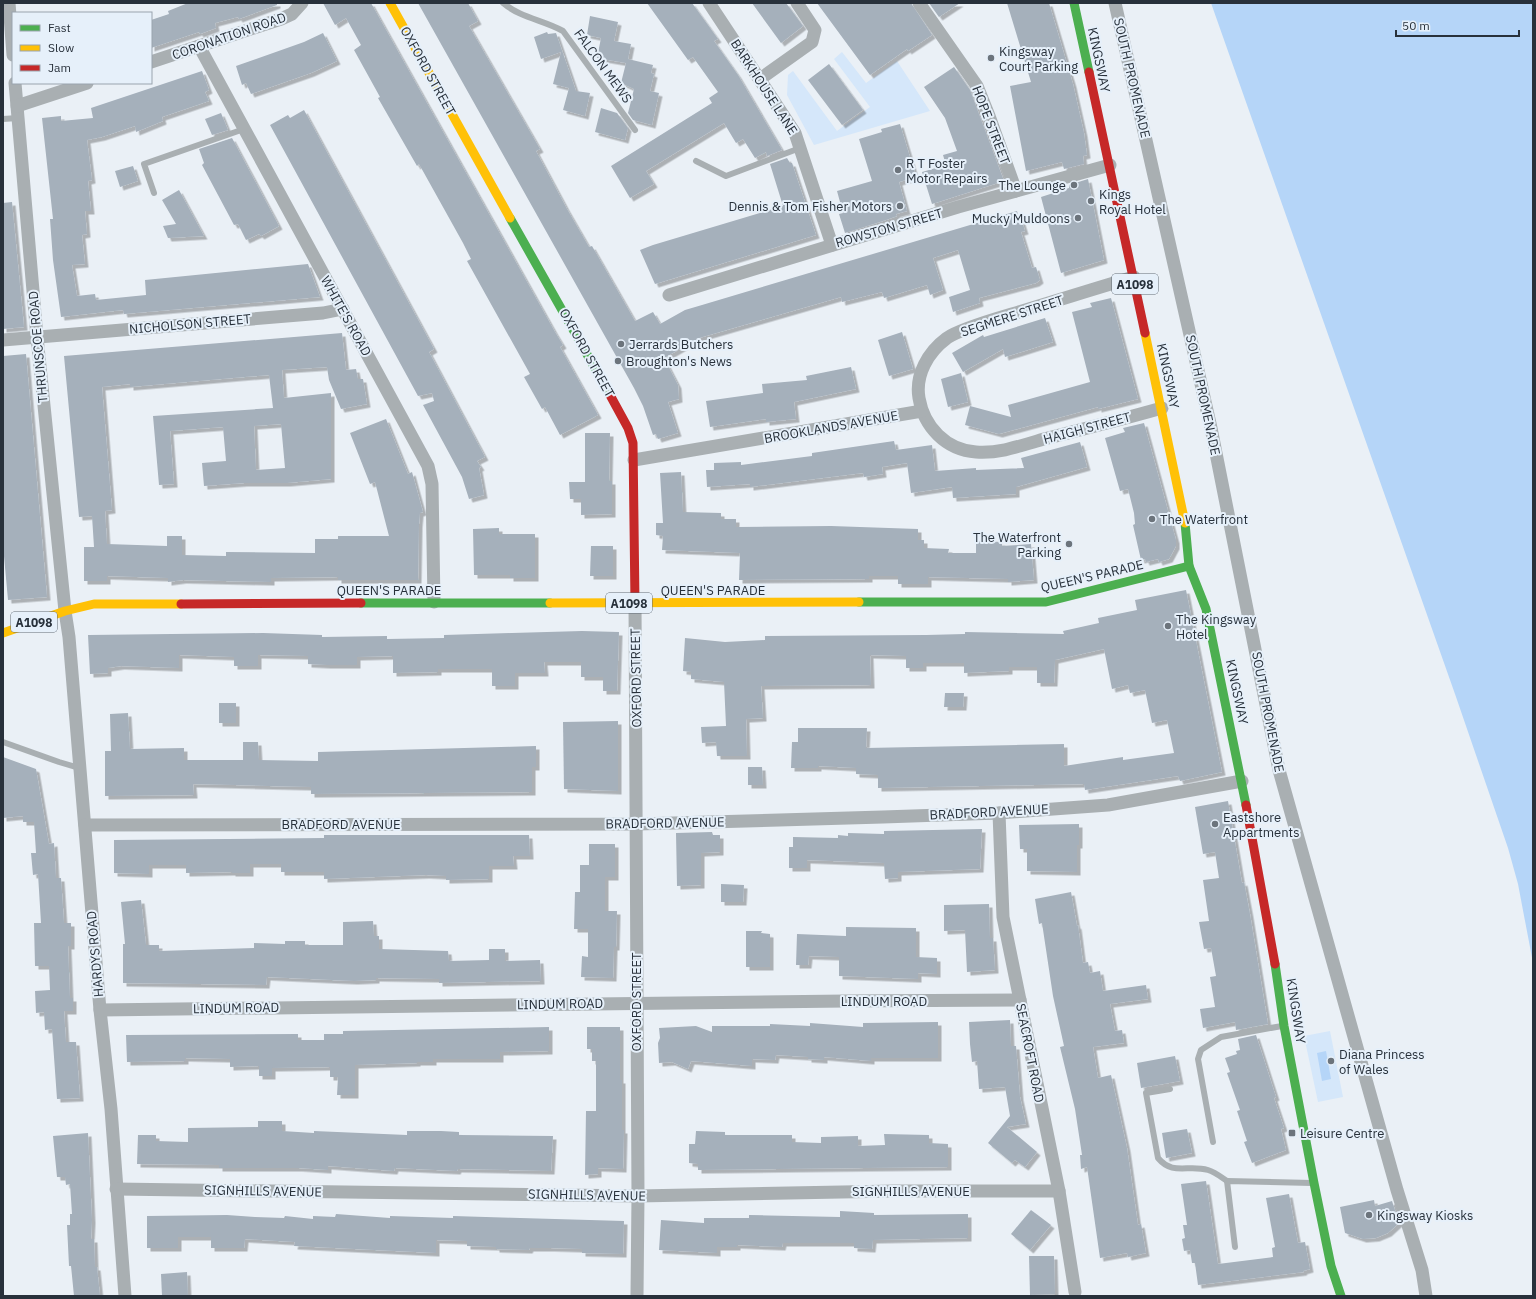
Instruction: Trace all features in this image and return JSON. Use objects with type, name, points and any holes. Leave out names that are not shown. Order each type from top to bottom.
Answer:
[{"type":"main road","name":"OXFORD STREET","points":[[390,3],[628,428],[633,443],[634,460],[635,603]]},
{"type":"main road","name":"KINGSWAY","points":[[1074,3],[1110,165],[1187,530],[1189,566],[1206,609],[1242,781],[1277,976],[1284,1026],[1314,1183],[1331,1266],[1341,1296]]},
{"type":"main road","name":"QUEEN'S PARADE","points":[[65,611],[94,604],[434,602],[1046,602],[1189,566]]},
{"type":"main road","name":"A1098","points":[[3,633],[65,611]]},
{"type":"street","points":[[9,3],[12,42]]},
{"type":"street","name":"CORONATION ROAD","points":[[152,62],[281,19],[292,14],[302,3]]},
{"type":"street","name":"BARKHOUSE LANE","points":[[709,3],[795,133],[801,147],[832,244]]},
{"type":"street","points":[[760,79],[812,42],[815,30],[797,3]]},
{"type":"street","name":"HOPE STREET","points":[[920,3],[977,86],[1016,191]]},
{"type":"street","name":"SOUTH PROMENADE","points":[[1115,3],[1211,428],[1279,770],[1396,1190],[1422,1270],[1426,1296]]},
{"type":"street","name":"WHITE'S ROAD","points":[[199,46],[428,466],[432,484],[434,602]]},
{"type":"street","name":"THRUNSCOE ROAD","points":[[15,84],[36,337],[65,611]]},
{"type":"street","points":[[18,112],[85,84]]},
{"type":"street","name":"ROWSTON STREET","points":[[669,295],[832,244],[1110,165]]},
{"type":"street","name":"SEGMERE STREET","points":[[922,411],[918,390],[922,370],[932,351],[948,338],[986,322],[1134,277]]},
{"type":"street","name":"NICHOLSON STREET","points":[[3,340],[316,313],[343,309]]},
{"type":"street","name":"HAIGH STREET","points":[[922,411],[930,427],[939,436],[959,448],[976,452],[1012,448],[1162,408]]},
{"type":"street","name":"BROOKLANDS AVENUE","points":[[634,460],[922,411]]},
{"type":"street","name":"OXFORD STREET","points":[[635,603],[637,824],[637,1296]]},
{"type":"street","name":"HARDYS ROAD","points":[[65,611],[69,637],[100,1010],[111,1110],[125,1296]]},
{"type":"street","name":"BRADFORD AVENUE","points":[[85,825],[637,824],[998,813],[1108,805],[1242,781]]},
{"type":"street","name":"SEACROFT ROAD","points":[[998,813],[1003,917],[1059,1191],[1075,1292]]},
{"type":"street","name":"LINDUM ROAD","points":[[100,1010],[1020,1000]]},
{"type":"street","name":"SIGNHILLS AVENUE","points":[[116,1189],[638,1196],[895,1191],[1059,1191]]},
{"type":"lane","name":"FALCON MEWS","points":[[503,3],[514,12],[550,23],[563,31],[635,130]]},
{"type":"lane","points":[[3,119],[18,112]]},
{"type":"lane","points":[[154,193],[144,164],[244,129]]},
{"type":"lane","points":[[696,161],[726,176],[801,147]]},
{"type":"lane","points":[[3,742],[79,768]]},
{"type":"lane","points":[[1213,1142],[1198,1060],[1201,1050],[1221,1037],[1284,1026]]},
{"type":"lane","points":[[1170,1089],[1146,1093],[1158,1158],[1163,1165],[1170,1168],[1195,1168],[1209,1170],[1227,1181],[1314,1183]]},
{"type":"lane","points":[[1227,1181],[1235,1247]]},
{"type":"shaded area","points":[[842,52],[866,83],[897,61],[930,111],[814,145],[787,95],[788,75],[793,71],[837,131],[870,107],[834,59]]},
{"type":"shaded area","points":[[1330,1031],[1343,1097],[1318,1102],[1304,1036]]},
{"type":"water","points":[[1211,3],[1533,3],[1533,963],[1518,884],[1508,848]]},
{"type":"water","points":[[1326,1051],[1331,1079],[1322,1081],[1317,1053]]},
{"type":"building","points":[[188,3],[277,3],[277,5],[239,19],[238,17],[215,23],[216,28],[200,34],[199,32],[152,48],[152,20],[169,14],[168,11]]},
{"type":"building","points":[[323,3],[371,3],[563,345],[560,347],[598,415],[560,435],[545,407],[542,409],[524,377],[530,374],[467,261],[471,259],[463,243],[419,164],[417,166],[378,98],[380,97],[354,50],[361,45],[346,18],[335,25]]},
{"type":"building","points":[[418,3],[468,3],[478,21],[469,26],[540,149],[536,151],[567,209],[589,247],[592,246],[635,321],[653,312],[660,324],[685,310],[1017,211],[1025,231],[1021,232],[1032,268],[1036,267],[1040,280],[1036,283],[979,298],[980,303],[953,312],[949,297],[970,290],[958,250],[933,258],[943,290],[930,295],[927,285],[884,298],[882,292],[842,302],[841,297],[699,338],[664,358],[678,385],[679,399],[668,402],[678,433],[658,439],[656,434],[653,435],[643,406],[634,388]]},
{"type":"building","points":[[647,3],[692,3],[718,39],[714,41],[738,75],[782,150],[767,156],[766,152],[755,158],[743,139],[736,143],[724,123],[646,171],[654,184],[630,198],[611,166],[712,103],[709,98],[718,92],[693,57],[688,60]]},
{"type":"building","points":[[752,3],[786,3],[803,26],[781,43]]},
{"type":"building","points":[[817,3],[911,3],[932,35],[908,51],[907,49],[870,75]]},
{"type":"building","points":[[929,3],[960,3],[939,17]]},
{"type":"building","points":[[1007,3],[1049,3],[1073,84],[1084,133],[1087,155],[1083,156],[1084,164],[1064,169],[1062,162],[1026,171],[1010,86],[1031,82]]},
{"type":"building","points":[[590,16],[618,22],[614,41],[631,44],[628,59],[653,65],[651,73],[654,74],[650,91],[659,93],[652,125],[633,120],[628,113],[634,89],[621,83],[626,63],[597,58],[601,38],[587,35]]},
{"type":"building","points":[[547,32],[548,34],[556,33],[576,91],[590,93],[585,116],[563,110],[569,88],[553,84],[561,52],[541,59],[534,37]]},
{"type":"building","points":[[323,33],[337,61],[311,73],[251,94],[246,83],[242,85],[236,66],[304,42]]},
{"type":"building","points":[[829,64],[863,110],[842,125],[808,80]]},
{"type":"building","points":[[954,67],[970,90],[1004,181],[932,204],[922,172],[946,165],[943,155],[957,151],[945,118],[924,87]]},
{"type":"building","points":[[202,71],[209,90],[205,92],[209,101],[162,117],[163,121],[136,132],[135,126],[102,137],[87,140],[92,180],[88,181],[91,211],[85,211],[87,234],[82,235],[85,264],[72,265],[77,296],[95,294],[96,300],[146,295],[145,280],[308,264],[320,297],[124,314],[123,310],[61,317],[53,260],[50,219],[53,219],[42,118],[61,116],[61,121],[93,118],[91,108]]},
{"type":"building","points":[[601,108],[617,113],[628,128],[625,140],[595,132]]},
{"type":"building","points":[[304,110],[434,349],[429,352],[485,457],[477,461],[481,467],[479,468],[484,495],[469,499],[462,477],[423,405],[434,401],[432,393],[418,396],[270,125],[288,115],[290,118]]},
{"type":"building","points":[[221,113],[228,130],[212,135],[205,119]]},
{"type":"building","points":[[900,124],[916,177],[899,182],[907,211],[896,214],[897,216],[886,220],[845,233],[839,214],[843,213],[837,191],[872,181],[859,139],[882,132],[881,129]]},
{"type":"building","points":[[232,138],[279,226],[261,236],[259,234],[246,240],[238,224],[234,225],[202,165],[204,163],[199,149]]},
{"type":"building","points":[[787,158],[790,163],[792,163],[816,235],[655,284],[640,250],[783,206],[770,164]]},
{"type":"building","points":[[133,166],[138,181],[120,187],[115,171]]},
{"type":"building","points":[[1088,179],[1104,260],[1061,273],[1041,197],[1069,188],[1069,185]]},
{"type":"building","points":[[179,190],[204,236],[168,238],[163,226],[176,224],[162,200]]},
{"type":"building","points":[[12,202],[24,327],[3,329],[3,203]]},
{"type":"building","points":[[1111,298],[1138,399],[1098,409],[1098,407],[999,434],[965,425],[970,406],[1011,417],[1008,405],[1090,382],[1072,312],[1092,307],[1090,303]]},
{"type":"building","points":[[1045,318],[1053,342],[1005,357],[1003,349],[963,372],[952,353],[983,335],[984,337]]},
{"type":"building","points":[[902,332],[913,369],[889,376],[878,340]]},
{"type":"building","points":[[342,333],[346,370],[356,369],[358,379],[363,379],[367,404],[341,409],[329,380],[327,367],[282,370],[284,398],[331,393],[331,479],[287,483],[244,483],[204,486],[202,463],[226,461],[223,427],[170,431],[174,484],[159,485],[153,416],[273,408],[269,375],[130,387],[130,384],[102,387],[112,510],[105,511],[107,544],[167,546],[167,536],[182,536],[182,555],[226,556],[226,552],[315,553],[315,539],[338,539],[338,536],[389,536],[375,482],[370,484],[350,433],[386,419],[408,474],[412,472],[423,512],[420,513],[419,524],[418,580],[338,580],[338,577],[271,578],[271,582],[183,580],[168,582],[168,578],[107,576],[107,581],[84,581],[84,547],[94,547],[92,516],[79,517],[64,356]],"holes":[[[281,424],[285,468],[256,470],[254,426]]]},
{"type":"building","points":[[26,354],[47,597],[8,600],[3,545],[3,356]]},
{"type":"building","points":[[851,367],[856,389],[794,402],[796,419],[766,422],[766,419],[710,427],[706,401],[763,393],[762,384],[807,380],[806,376]]},
{"type":"building","points":[[961,373],[968,402],[948,407],[941,379]]},
{"type":"building","points":[[1144,423],[1176,540],[1176,546],[1169,559],[1159,562],[1158,559],[1146,562],[1145,559],[1141,560],[1133,525],[1135,524],[1134,513],[1128,489],[1120,491],[1105,438],[1125,432],[1123,428]]},
{"type":"building","points":[[585,433],[610,433],[609,481],[612,481],[612,514],[581,515],[581,499],[570,499],[569,482],[585,482]]},
{"type":"building","points":[[894,441],[896,450],[932,445],[935,471],[976,468],[976,470],[1024,468],[1021,458],[1080,442],[1087,467],[1016,487],[1016,494],[953,498],[952,487],[911,493],[907,463],[882,467],[883,474],[864,477],[863,473],[750,487],[750,484],[707,487],[706,470],[714,470],[714,463],[741,462],[741,465],[812,456],[812,453]]},
{"type":"building","points":[[681,472],[683,512],[721,513],[721,519],[736,519],[736,527],[831,526],[918,529],[918,540],[924,540],[924,548],[949,549],[948,553],[976,553],[976,541],[1002,542],[1002,546],[1031,544],[1034,580],[1008,582],[1008,579],[928,577],[928,584],[898,584],[898,576],[869,576],[869,579],[739,580],[740,553],[662,550],[663,536],[656,535],[656,523],[663,523],[660,473]]},
{"type":"building","points":[[499,528],[499,534],[535,534],[535,578],[510,578],[510,575],[474,575],[473,529]]},
{"type":"building","points":[[591,546],[613,546],[613,576],[590,576]]},
{"type":"building","points":[[1186,590],[1222,772],[1180,781],[1178,776],[1085,790],[1084,784],[878,788],[878,775],[856,774],[856,768],[818,766],[818,768],[791,768],[792,742],[798,742],[798,728],[867,728],[866,748],[1064,744],[1064,766],[1123,757],[1123,760],[1174,753],[1167,720],[1152,723],[1145,690],[1130,693],[1128,685],[1112,689],[1104,649],[1055,660],[1054,683],[1037,683],[1037,667],[1009,667],[1009,671],[964,673],[964,663],[923,663],[923,668],[906,668],[906,656],[870,655],[871,685],[761,686],[763,718],[746,719],[747,756],[717,756],[716,742],[702,743],[701,727],[726,726],[724,682],[691,679],[691,672],[683,671],[685,638],[725,642],[765,640],[765,636],[926,635],[965,634],[965,632],[1064,634],[1063,631],[1099,623],[1098,618],[1137,610],[1135,600]]},
{"type":"building","points":[[582,631],[619,632],[617,691],[603,691],[603,677],[581,677],[581,662],[544,662],[545,673],[515,673],[515,686],[492,686],[492,669],[438,669],[438,672],[393,673],[393,656],[357,657],[357,665],[327,665],[308,664],[308,656],[258,655],[258,666],[234,666],[234,657],[179,655],[179,668],[121,666],[108,668],[108,673],[90,674],[88,635],[263,633],[322,635],[322,637],[387,636],[387,639],[444,638],[444,635]]},
{"type":"building","points":[[945,693],[964,693],[963,707],[944,707]]},
{"type":"building","points":[[219,703],[236,703],[236,723],[219,723]]},
{"type":"building","points":[[128,713],[130,749],[184,748],[184,760],[243,760],[243,742],[258,742],[259,760],[318,761],[318,752],[536,746],[536,767],[532,767],[532,792],[311,794],[311,787],[193,784],[194,795],[105,796],[105,751],[111,751],[110,714]]},
{"type":"building","points":[[618,721],[618,791],[564,789],[563,722]]},
{"type":"building","points":[[3,757],[36,769],[49,844],[54,843],[56,878],[61,878],[64,923],[71,923],[71,946],[68,946],[70,998],[73,998],[73,1011],[64,1011],[66,1042],[76,1042],[80,1098],[57,1099],[52,1029],[45,1030],[44,1012],[36,1013],[35,991],[50,990],[49,966],[35,966],[34,923],[41,923],[38,874],[33,875],[31,853],[36,853],[34,822],[23,822],[23,816],[3,818]]},
{"type":"building","points":[[748,767],[762,767],[763,785],[748,785]]},
{"type":"building","points":[[1228,801],[1242,883],[1244,882],[1250,914],[1268,1024],[1236,1030],[1235,1022],[1203,1028],[1200,1009],[1215,1007],[1210,977],[1216,976],[1211,948],[1204,949],[1199,922],[1209,921],[1203,880],[1219,878],[1215,852],[1203,854],[1195,807]]},
{"type":"building","points":[[1079,824],[1077,872],[1027,871],[1027,849],[1020,849],[1019,825]]},
{"type":"building","points":[[982,829],[980,869],[898,872],[898,878],[885,879],[884,863],[807,860],[807,868],[789,868],[789,847],[793,847],[793,837],[838,838],[838,835],[848,836],[848,833],[884,834],[884,831]]},
{"type":"building","points":[[712,832],[713,835],[720,835],[720,852],[701,853],[701,885],[677,886],[676,833]]},
{"type":"building","points":[[324,835],[529,835],[530,856],[513,856],[514,866],[489,866],[489,879],[446,880],[446,876],[426,875],[324,879],[324,872],[281,872],[281,864],[250,864],[250,873],[186,873],[186,865],[149,865],[149,874],[114,873],[114,840],[324,838]]},
{"type":"building","points":[[589,844],[615,844],[615,877],[605,877],[605,911],[617,911],[613,978],[581,977],[582,956],[588,957],[588,929],[574,929],[575,892],[580,892],[580,865],[589,865]]},
{"type":"building","points":[[721,884],[744,885],[743,902],[721,902]]},
{"type":"building","points":[[1071,892],[1077,926],[1078,925],[1083,963],[1088,962],[1090,973],[1100,971],[1103,991],[1146,985],[1148,999],[1110,1004],[1115,1031],[1122,1030],[1124,1043],[1093,1047],[1098,1078],[1111,1075],[1127,1148],[1138,1225],[1141,1224],[1146,1253],[1128,1257],[1127,1253],[1100,1258],[1087,1167],[1081,1169],[1080,1155],[1082,1155],[1075,1109],[1060,1047],[1064,1046],[1053,996],[1042,923],[1039,924],[1035,899]]},
{"type":"building","points":[[141,900],[146,945],[159,945],[159,951],[254,948],[254,943],[285,944],[285,941],[305,941],[305,945],[343,945],[343,922],[373,921],[374,936],[379,936],[379,949],[448,951],[449,961],[489,960],[489,949],[505,949],[505,961],[540,960],[541,981],[439,983],[439,979],[376,978],[376,980],[354,981],[267,977],[266,985],[123,983],[123,944],[125,944],[121,902]]},
{"type":"building","points":[[989,904],[990,938],[993,938],[995,970],[967,972],[965,930],[944,931],[944,905]]},
{"type":"building","points":[[846,927],[916,928],[916,957],[937,958],[937,974],[918,973],[918,979],[839,976],[839,957],[809,956],[808,965],[796,965],[797,934],[846,936]]},
{"type":"building","points":[[746,931],[762,931],[761,933],[770,934],[770,967],[746,967]]},
{"type":"building","points":[[1010,1020],[1011,1046],[1016,1046],[1020,1097],[1026,1124],[1007,1127],[1037,1152],[1025,1167],[1015,1160],[1012,1163],[988,1143],[1010,1116],[1005,1087],[979,1089],[977,1061],[972,1062],[970,1044],[969,1022]]},
{"type":"building","points":[[938,1022],[938,1058],[871,1058],[871,1061],[824,1057],[824,1060],[808,1059],[808,1057],[776,1055],[775,1060],[752,1059],[752,1066],[691,1061],[688,1069],[672,1062],[659,1063],[659,1028],[696,1026],[712,1032],[712,1026],[770,1026],[770,1024],[810,1026],[810,1023],[863,1027],[863,1023]]},
{"type":"building","points":[[549,1027],[549,1051],[500,1052],[500,1059],[433,1059],[433,1062],[355,1065],[355,1095],[337,1095],[338,1077],[330,1077],[330,1067],[272,1068],[272,1076],[259,1076],[259,1066],[230,1067],[230,1059],[185,1058],[185,1061],[127,1062],[126,1035],[298,1034],[298,1040],[324,1040],[324,1034],[343,1034],[343,1031]]},
{"type":"building","points":[[587,1027],[620,1027],[620,1080],[622,1080],[622,1130],[624,1130],[623,1169],[598,1168],[598,1174],[585,1175],[586,1111],[596,1111],[596,1061],[592,1061],[592,1049],[587,1049]]},
{"type":"building","points":[[1256,1035],[1276,1097],[1274,1098],[1284,1128],[1281,1129],[1286,1150],[1252,1163],[1244,1142],[1247,1141],[1237,1111],[1240,1110],[1227,1073],[1230,1072],[1225,1058],[1237,1054],[1236,1051],[1240,1050],[1238,1039]]},
{"type":"building","points":[[1175,1056],[1180,1081],[1141,1088],[1137,1063]]},
{"type":"building","points":[[258,1121],[282,1121],[282,1131],[314,1133],[314,1131],[407,1135],[407,1131],[441,1131],[459,1132],[459,1135],[553,1136],[551,1171],[458,1169],[457,1171],[395,1168],[394,1171],[328,1166],[328,1170],[299,1168],[219,1168],[219,1165],[137,1164],[138,1135],[156,1135],[156,1141],[188,1142],[188,1128],[258,1127]]},
{"type":"building","points":[[1187,1129],[1192,1153],[1166,1158],[1162,1133]]},
{"type":"building","points":[[696,1131],[725,1132],[725,1135],[792,1135],[792,1142],[821,1143],[821,1137],[858,1136],[858,1146],[885,1145],[884,1134],[929,1135],[929,1143],[948,1144],[948,1167],[698,1170],[698,1164],[689,1163],[689,1144],[695,1144]]},
{"type":"building","points":[[88,1133],[92,1220],[91,1239],[94,1239],[95,1267],[97,1267],[100,1296],[74,1296],[71,1266],[69,1266],[67,1225],[70,1225],[70,1214],[72,1214],[70,1184],[66,1185],[65,1177],[57,1177],[53,1136]]},
{"type":"building","points":[[1206,1181],[1218,1264],[1273,1257],[1272,1248],[1275,1247],[1266,1198],[1289,1194],[1298,1243],[1305,1242],[1310,1269],[1303,1271],[1304,1272],[1198,1285],[1195,1263],[1192,1263],[1190,1250],[1184,1251],[1182,1239],[1185,1238],[1183,1225],[1187,1225],[1181,1184]]},
{"type":"building","name":"Kingsway Kiosks","points":[[1374,1200],[1375,1206],[1392,1201],[1399,1223],[1388,1233],[1376,1238],[1363,1239],[1345,1233],[1340,1207]]},
{"type":"building","points":[[1031,1210],[1051,1225],[1030,1250],[1011,1234]]},
{"type":"building","points":[[840,1211],[874,1213],[874,1215],[968,1214],[968,1238],[873,1240],[872,1249],[854,1248],[854,1243],[783,1243],[782,1247],[737,1245],[737,1247],[717,1247],[717,1253],[659,1250],[661,1220],[704,1223],[704,1218],[749,1218],[749,1215],[840,1217]]},
{"type":"building","points":[[336,1214],[390,1218],[390,1216],[453,1218],[453,1216],[624,1221],[623,1254],[582,1253],[582,1249],[496,1249],[496,1247],[467,1246],[467,1241],[436,1240],[436,1253],[294,1246],[295,1242],[245,1239],[244,1248],[211,1248],[211,1237],[178,1237],[178,1248],[147,1248],[147,1216],[227,1215],[284,1218],[285,1216],[313,1219],[313,1216],[335,1217]]},
{"type":"building","points":[[1029,1256],[1054,1256],[1055,1294],[1030,1295]]},
{"type":"building","points":[[187,1272],[188,1296],[162,1296],[161,1274]]},
{"type":"traffic: fast","points":[[1074,3],[1089,72]]},
{"type":"traffic: fast","points":[[510,218],[610,395]]},
{"type":"traffic: fast","points":[[859,602],[1046,602],[1189,566],[1185,523]]},
{"type":"traffic: fast","points":[[1189,566],[1206,609],[1246,805]]},
{"type":"traffic: fast","points":[[361,603],[550,603]]},
{"type":"traffic: fast","points":[[1275,964],[1284,1026],[1314,1183],[1331,1266],[1341,1296]]},
{"type":"traffic: slow","points":[[390,3],[510,218]]},
{"type":"traffic: slow","points":[[1145,333],[1185,523]]},
{"type":"traffic: slow","points":[[550,603],[859,602]]},
{"type":"traffic: slow","points":[[3,633],[65,611],[94,604],[181,604]]},
{"type":"traffic: jam","points":[[1089,72],[1145,333]]},
{"type":"traffic: jam","points":[[610,395],[628,428],[633,443],[635,603]]},
{"type":"traffic: jam","points":[[181,604],[361,603]]},
{"type":"traffic: jam","points":[[1246,805],[1275,964]]},
{"type":"place","name":"Kingsway Court Parking","points":[[991,58]]},
{"type":"place","name":"R T Foster Motor Repairs","points":[[898,170]]},
{"type":"place","name":"The Lounge","points":[[1074,185]]},
{"type":"place","name":"Kings Royal Hotel","points":[[1091,201]]},
{"type":"place","name":"Dennis & Tom Fisher Motors","points":[[900,206]]},
{"type":"place","name":"Mucky Muldoons","points":[[1078,218]]},
{"type":"place","name":"Jerrards Butchers","points":[[621,344]]},
{"type":"place","name":"Broughton's News","points":[[618,361]]},
{"type":"place","name":"The Waterfront","points":[[1152,519]]},
{"type":"place","name":"The Waterfront Parking","points":[[1069,544]]},
{"type":"place","name":"The Kingsway Hotel","points":[[1168,626]]},
{"type":"place","name":"Eastshore Appartments","points":[[1215,824]]},
{"type":"place","name":"Diana Princess of Wales","points":[[1331,1061]]},
{"type":"place","name":"Leisure Centre","points":[[1292,1133]]},
{"type":"place","name":"Kingsway Kiosks","points":[[1369,1215]]}]
